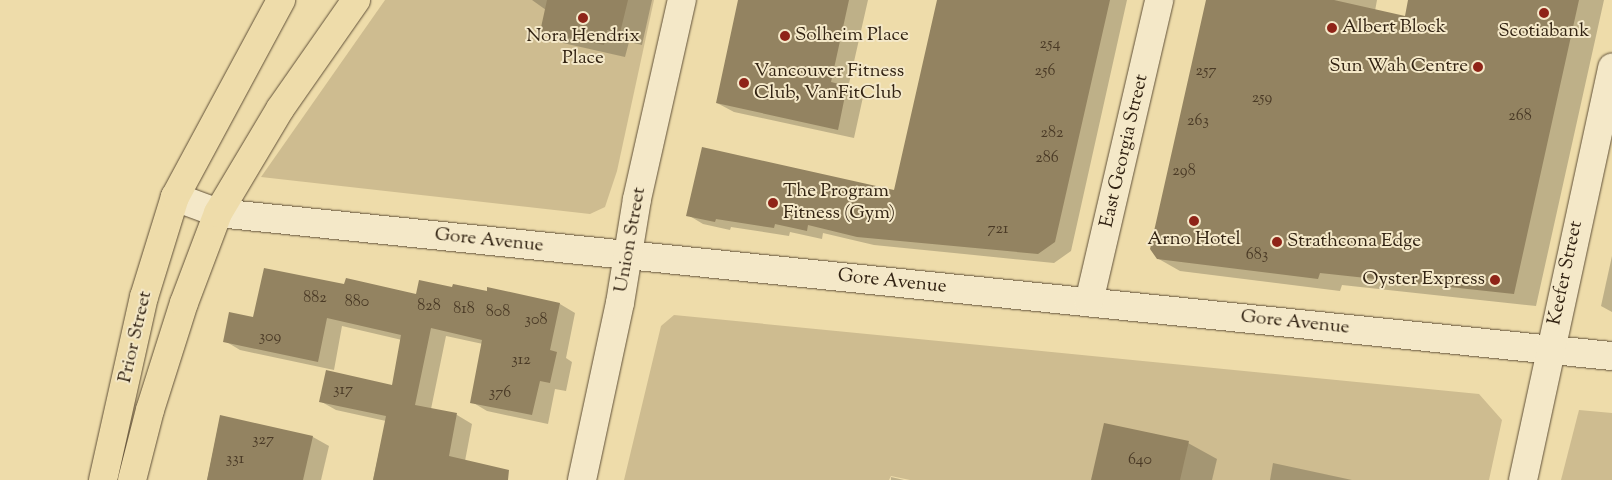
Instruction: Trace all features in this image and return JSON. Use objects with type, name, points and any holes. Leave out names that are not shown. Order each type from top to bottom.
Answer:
[{"type":"main road","name":"Prior Street","points":[[103,480],[144,297],[175,197],[281,0]]},
{"type":"main road","name":"Prior Street","points":[[132,480],[150,410],[184,302],[218,213],[280,110],[356,0]]},
{"type":"street","name":"Union Street","points":[[582,480],[628,256],[637,199],[682,0]]},
{"type":"street","name":"East Georgia Street","points":[[1089,302],[1160,0]]},
{"type":"street","name":"Keefer Street","points":[[1523,480],[1612,67]]},
{"type":"street","name":"Gore Avenue","points":[[175,197],[218,213],[1612,356]]},
{"type":"shaded area","points":[[385,0],[654,0],[617,171],[605,207],[590,214],[261,177]]},
{"type":"shaded area","points":[[674,315],[1479,394],[1502,420],[1489,480],[910,480],[891,476],[889,480],[624,480],[661,326]]},
{"type":"shaded area","points":[[1579,410],[1612,413],[1612,480],[1561,480]]},
{"type":"building","name":"Nora Hendrix Place","points":[[547,0],[628,0],[620,33],[607,30],[604,45],[540,32]]},
{"type":"building","points":[[738,0],[849,0],[831,82],[847,86],[838,130],[716,103]]},
{"type":"building","points":[[937,0],[1110,0],[1055,242],[1038,254],[857,237],[808,225],[807,231],[775,224],[774,228],[716,219],[715,222],[686,216],[702,147],[894,190]]},
{"type":"building","points":[[1206,0],[1334,0],[1405,16],[1408,0],[1579,0],[1514,294],[1320,273],[1318,279],[1157,259],[1150,249]]},
{"type":"building","points":[[264,268],[344,284],[346,278],[416,294],[419,280],[452,287],[453,284],[487,291],[487,287],[560,303],[550,350],[557,352],[550,383],[540,381],[532,415],[470,403],[482,340],[431,328],[415,405],[457,413],[449,456],[509,470],[508,480],[373,480],[386,416],[319,402],[326,370],[392,385],[401,335],[327,318],[318,362],[223,342],[229,312],[253,317]]},
{"type":"building","points":[[220,415],[313,436],[303,480],[207,480]]},
{"type":"building","points":[[1104,423],[1189,441],[1180,480],[1091,480]]},
{"type":"place","name":"Scotiabank","points":[[1544,13]]},
{"type":"place","name":"Nora Hendrix Place","points":[[583,18]]},
{"type":"place","name":"Albert Block","points":[[1332,28]]},
{"type":"place","name":"Solheim Place","points":[[785,36]]},
{"type":"place","name":"Sun Wah Centre","points":[[1478,67]]},
{"type":"place","name":"Vancouver Fitness Club, VanFitClub","points":[[744,83]]},
{"type":"place","name":"The Program Fitness (Gym)","points":[[773,203]]},
{"type":"place","name":"Arno Hotel","points":[[1194,221]]},
{"type":"place","name":"Strathcona Edge","points":[[1277,242]]},
{"type":"place","name":"Oyster Express","points":[[1495,280]]}]
